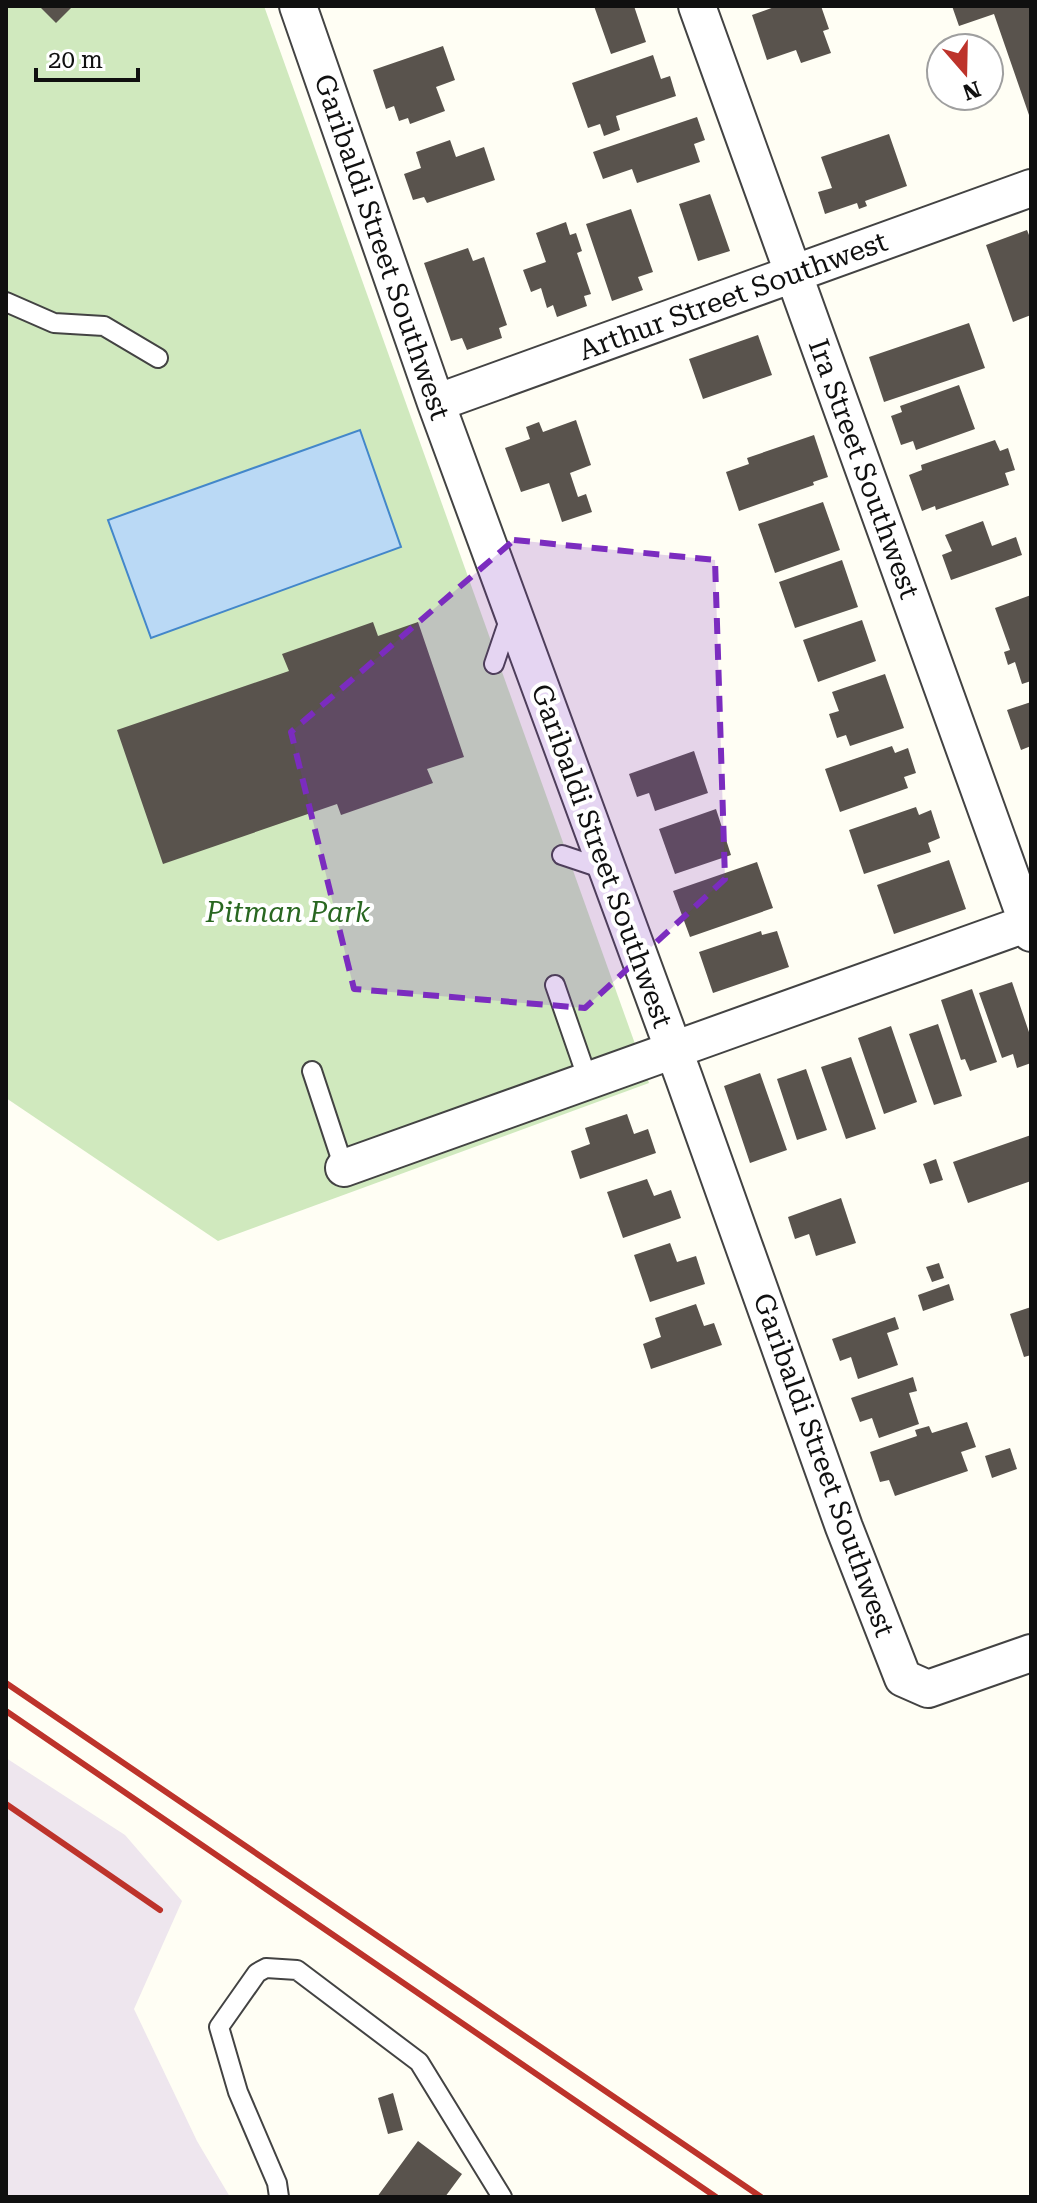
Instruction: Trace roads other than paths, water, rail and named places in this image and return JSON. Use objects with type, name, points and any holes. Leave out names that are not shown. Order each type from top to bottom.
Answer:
[{"type":"street","name":"Garibaldi Street Southwest","points":[[298,6],[436,403],[844,1527],[903,1678],[928,1689],[1031,1653]]},
{"type":"street","name":"Ira Street Southwest","points":[[697,6],[1030,926]]},
{"type":"street","name":"Arthur Street Southwest","points":[[436,403],[794,274],[1022,184]]},
{"type":"street","points":[[344,1168],[673,1049],[1030,926]]},
{"type":"lane","points":[[6,302],[54,323],[104,326],[158,358]]},
{"type":"lane","points":[[494,664],[512,611]]},
{"type":"lane","points":[[562,855],[607,870]]},
{"type":"lane","points":[[555,985],[588,1080]]},
{"type":"lane","points":[[312,1071],[344,1168]]},
{"type":"lane","points":[[279,2197],[277,2183],[238,2092],[219,2027],[257,1973],[266,1968],[297,1970],[419,2062],[502,2197]]},
{"type":"water","points":[[360,430],[401,547],[151,638],[108,520]]},
{"type":"railway","points":[[6,1683],[761,2197]]},
{"type":"railway","points":[[6,1711],[716,2197]]},
{"type":"railway","points":[[6,1804],[160,1910]]},
{"type":"park label","name":"Pitman Park","points":[[288,912]]}]
